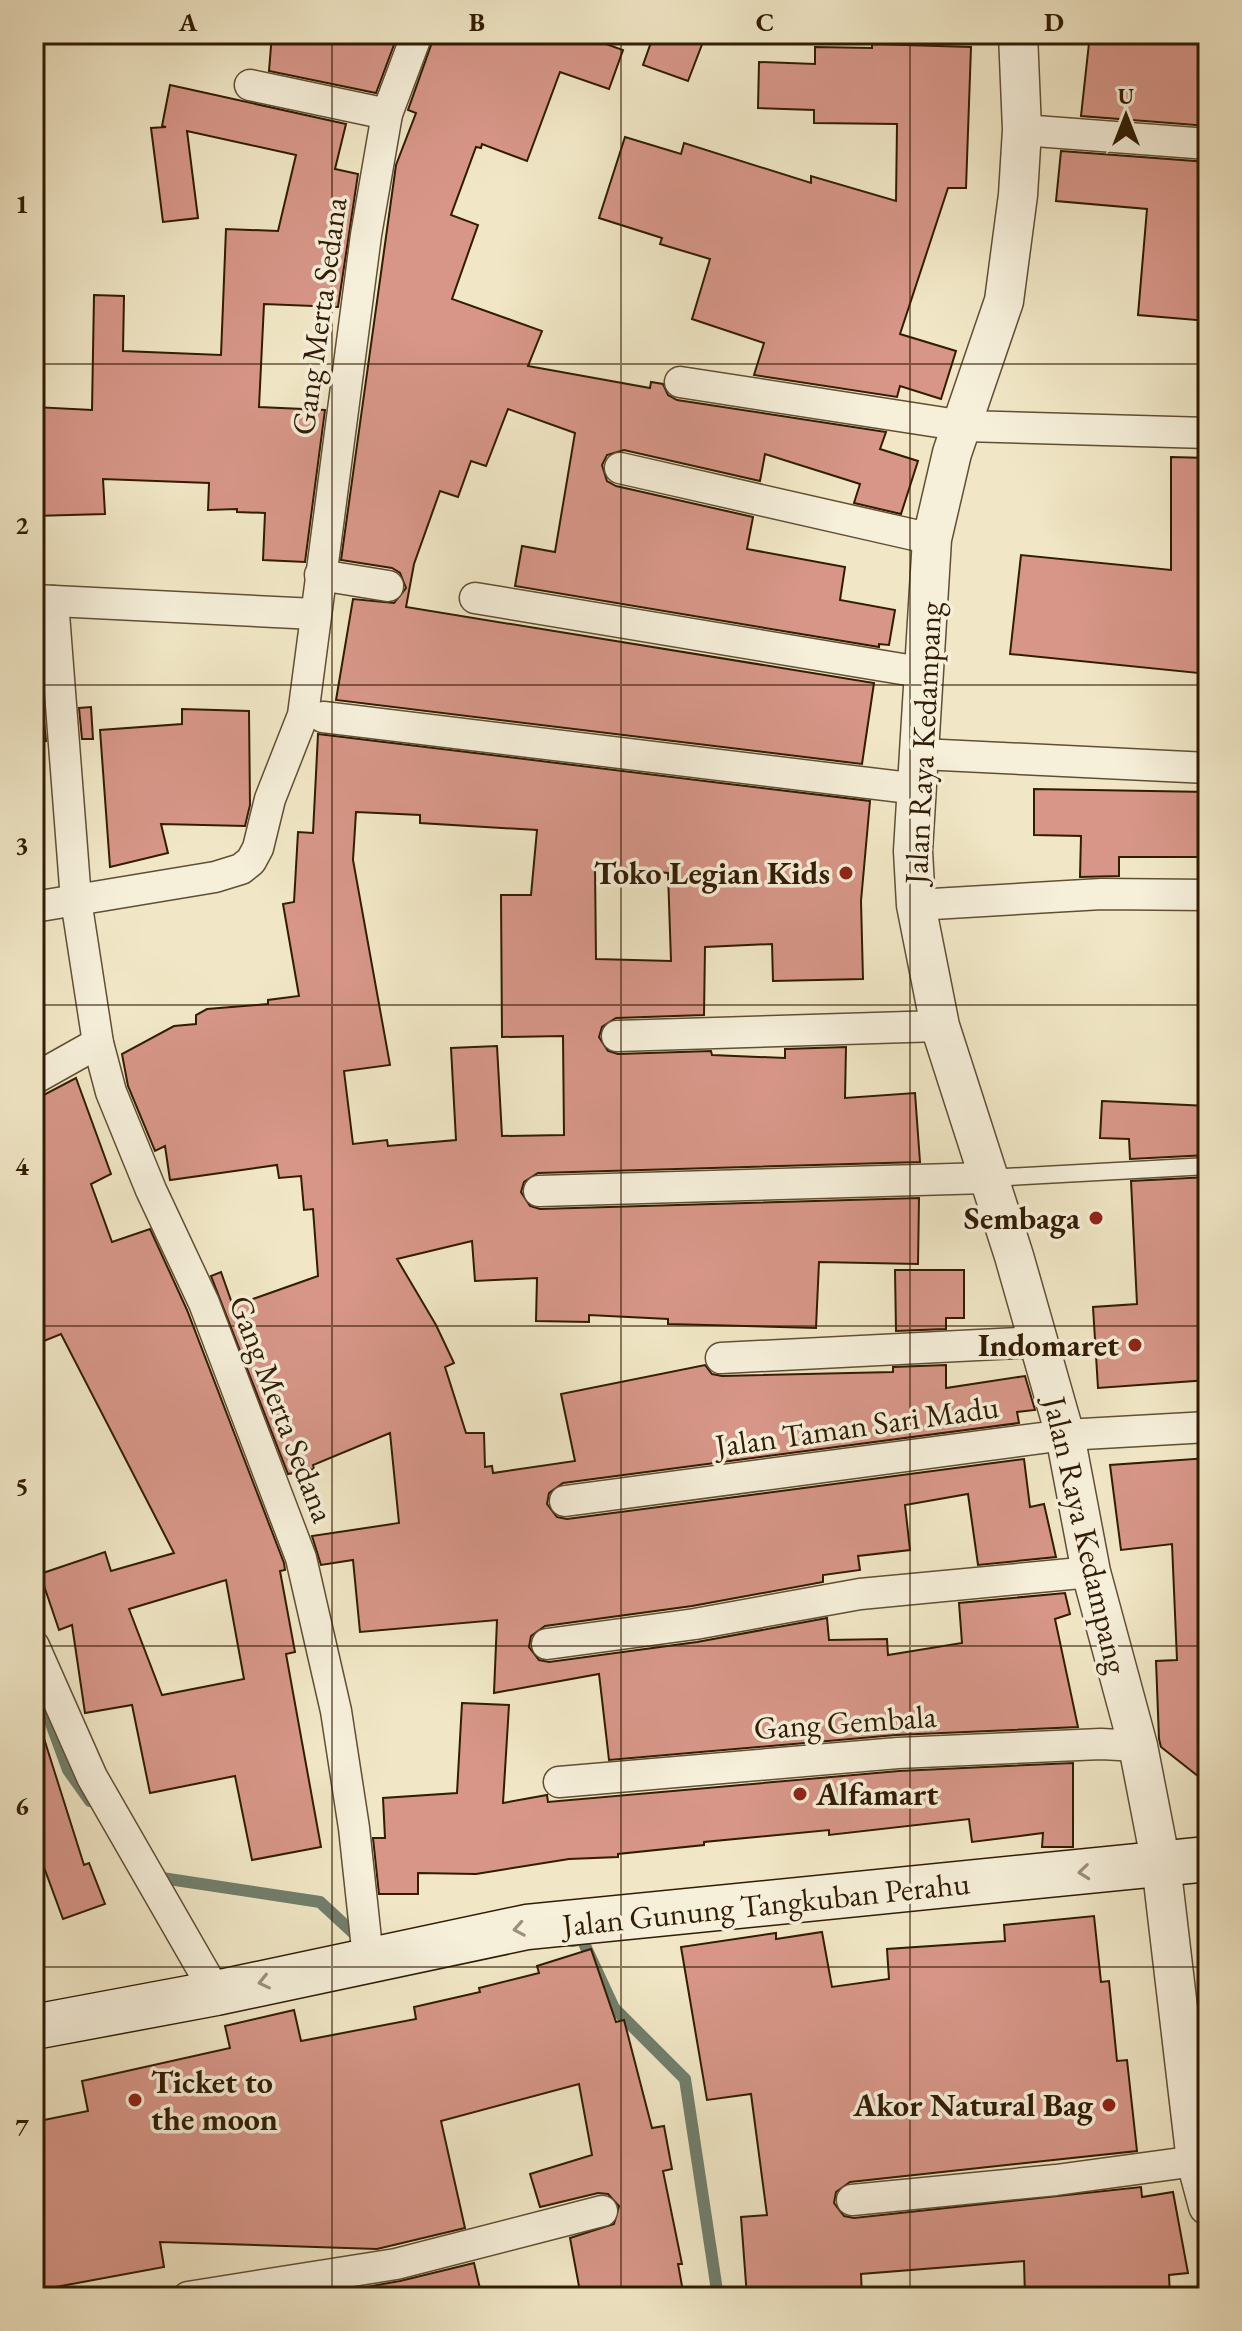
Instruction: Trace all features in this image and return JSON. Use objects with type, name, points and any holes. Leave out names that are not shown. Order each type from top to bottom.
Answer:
[{"type":"main road","name":"Jalan Gunung Tangkuban Perahu","points":[[34,2027],[216,1993],[368,1958],[527,1927],[1208,1859]]},
{"type":"street","name":"Gang Merta Sedana","points":[[34,907],[215,877],[251,861],[262,840],[270,799],[303,715],[366,235],[387,114],[417,34]]},
{"type":"street","name":"Jalan Raya Kedampang","points":[[1018,34],[1022,130],[1018,195],[1004,301],[964,426],[952,453],[932,539],[913,851],[916,905],[940,1026],[1014,1256],[1065,1435],[1091,1572],[1138,1746],[1161,1864]]},
{"type":"street","points":[[250,85],[387,114]]},
{"type":"street","points":[[1022,130],[1208,144]]},
{"type":"street","points":[[680,382],[964,426],[1208,433]]},
{"type":"street","points":[[620,468],[932,539]]},
{"type":"street","points":[[320,575],[388,586]]},
{"type":"street","points":[[475,598],[926,673]]},
{"type":"street","name":"Gang Merta Sedana","points":[[315,614],[44,601],[76,900],[98,1043],[111,1092],[151,1190],[204,1303],[301,1558],[336,1711],[354,1828],[368,1958]]},
{"type":"street","points":[[323,717],[920,772],[1208,768]]},
{"type":"street","points":[[916,905],[1102,894],[1208,895]]},
{"type":"street","points":[[617,1036],[940,1026]]},
{"type":"street","points":[[34,1079],[98,1043]]},
{"type":"street","points":[[539,1191],[987,1178]]},
{"type":"street","points":[[721,1358],[1038,1342]]},
{"type":"street","name":"Jalan Taman Sari Madu","points":[[565,1501],[1065,1435],[1208,1427]]},
{"type":"street","points":[[547,1644],[695,1624],[860,1594],[1064,1577],[1091,1572]]},
{"type":"street","points":[[34,1646],[92,1777],[216,1993]]},
{"type":"street","name":"Gang Gembala","points":[[559,1782],[898,1753],[1087,1744],[1138,1746]]},
{"type":"street","points":[[1161,1864],[1196,2161],[1208,2206]]},
{"type":"street","points":[[852,2200],[1056,2180],[1196,2161]]},
{"type":"street","points":[[188,2297],[396,2264],[602,2211]]},
{"type":"lane","points":[[987,1178],[1208,1166]]},
{"type":"building","points":[[272,34],[398,34],[376,93],[269,71]]},
{"type":"building","points":[[435,34],[578,34],[623,50],[609,89],[560,72],[527,161],[482,144],[481,148],[476,147],[451,215],[478,225],[452,299],[542,331],[528,366],[650,388],[651,382],[663,384],[668,395],[677,400],[886,432],[880,449],[918,461],[901,514],[854,503],[860,484],[765,454],[760,481],[624,450],[607,455],[602,465],[607,481],[616,486],[753,517],[747,549],[845,567],[840,600],[895,610],[889,645],[879,644],[879,647],[515,586],[522,546],[555,552],[575,433],[508,409],[486,466],[471,461],[458,497],[440,491],[414,564],[406,607],[874,683],[862,764],[336,700],[353,599],[394,603],[406,588],[400,573],[392,568],[341,560],[396,165],[416,113],[408,110]]},
{"type":"building","points":[[654,34],[706,34],[688,81],[643,65]]},
{"type":"building","points":[[1090,34],[1208,34],[1208,126],[1081,116]]},
{"type":"building","points":[[872,44],[971,47],[966,188],[948,188],[900,334],[956,351],[941,399],[900,386],[897,397],[754,375],[764,343],[692,319],[710,259],[660,244],[662,238],[599,218],[625,137],[681,154],[684,143],[811,183],[811,176],[896,201],[897,124],[814,123],[814,110],[758,108],[759,62],[815,64],[815,47],[872,48]]},
{"type":"building","points":[[170,85],[346,124],[335,169],[358,174],[338,307],[264,304],[259,407],[325,410],[305,562],[263,560],[265,513],[237,512],[237,509],[208,510],[209,483],[103,479],[105,514],[34,516],[34,407],[92,410],[94,295],[124,296],[123,351],[221,355],[226,229],[278,231],[296,155],[187,131],[198,218],[163,222],[151,128],[166,127],[162,126]]},
{"type":"building","points":[[1061,151],[1208,162],[1208,321],[1138,315],[1147,209],[1056,201]]},
{"type":"building","points":[[1171,457],[1208,458],[1208,674],[1010,654],[1021,555],[1171,570]]},
{"type":"building","points":[[91,707],[93,739],[82,739],[79,708]]},
{"type":"building","points":[[182,709],[249,711],[250,805],[245,826],[161,824],[168,853],[110,867],[100,730],[182,724]]},
{"type":"building","points":[[43,711],[46,741],[34,742],[34,712]]},
{"type":"building","points":[[318,734],[870,801],[861,901],[863,979],[773,981],[772,944],[705,947],[704,1015],[616,1018],[602,1027],[599,1037],[608,1051],[618,1054],[711,1051],[712,1055],[785,1058],[785,1049],[846,1047],[845,1098],[915,1093],[920,1162],[538,1173],[524,1182],[521,1192],[530,1206],[540,1209],[919,1198],[918,1264],[819,1262],[816,1328],[668,1324],[668,1319],[589,1315],[589,1322],[536,1321],[537,1278],[475,1281],[472,1241],[397,1259],[436,1325],[454,1363],[445,1367],[466,1433],[484,1433],[485,1467],[492,1466],[493,1473],[575,1461],[561,1394],[705,1365],[712,1374],[722,1376],[893,1372],[893,1367],[946,1365],[946,1388],[1025,1376],[1035,1410],[1017,1412],[1019,1423],[563,1483],[549,1493],[547,1504],[557,1517],[567,1519],[1024,1459],[1030,1507],[1044,1504],[1056,1557],[978,1565],[968,1494],[905,1505],[910,1550],[858,1556],[860,1570],[823,1575],[823,1582],[692,1606],[545,1626],[531,1636],[529,1647],[539,1660],[549,1662],[697,1642],[827,1618],[829,1640],[887,1639],[888,1655],[962,1643],[959,1603],[1065,1593],[1070,1614],[1055,1619],[1078,1727],[896,1735],[609,1760],[599,1674],[494,1693],[497,1620],[360,1632],[353,1560],[321,1565],[312,1536],[399,1523],[390,1433],[313,1465],[314,1469],[288,1474],[211,1276],[221,1272],[233,1306],[318,1276],[313,1209],[304,1210],[301,1176],[279,1178],[277,1165],[170,1180],[165,1146],[155,1151],[128,1086],[122,1054],[174,1026],[196,1024],[196,1015],[207,1009],[268,1004],[268,1000],[299,996],[283,904],[294,902],[298,832],[313,833]],"holes":[[[356,812],[420,815],[420,823],[537,830],[531,895],[501,895],[502,1037],[563,1036],[564,1135],[502,1136],[497,1046],[451,1048],[456,1140],[388,1146],[387,1140],[353,1144],[344,1071],[390,1065],[353,860]],[[595,866],[668,873],[671,961],[596,959]]]},
{"type":"building","points":[[1034,789],[1208,792],[1208,857],[1119,857],[1119,876],[1080,877],[1081,836],[1034,835]]},
{"type":"building","points":[[76,1078],[111,1174],[91,1184],[112,1242],[150,1229],[187,1310],[284,1563],[285,1570],[280,1571],[295,1652],[286,1654],[321,1847],[252,1860],[235,1776],[150,1793],[132,1705],[85,1713],[72,1625],[59,1630],[40,1574],[105,1552],[111,1571],[174,1553],[61,1334],[34,1345],[34,1100]],"holes":[[[226,1580],[244,1679],[162,1695],[129,1609]]]},
{"type":"building","points":[[1102,1101],[1208,1106],[1208,1155],[1130,1159],[1129,1139],[1100,1138]]},
{"type":"building","points":[[1208,1177],[1208,1380],[1098,1388],[1093,1307],[1137,1304],[1131,1181]]},
{"type":"building","points":[[895,1270],[964,1270],[964,1318],[946,1318],[946,1329],[896,1331]]},
{"type":"building","points":[[1208,1458],[1208,1784],[1161,1747],[1159,1739],[1156,1661],[1177,1660],[1172,1544],[1121,1550],[1110,1465]]},
{"type":"building","points":[[462,1703],[509,1705],[503,1803],[547,1795],[548,1802],[899,1771],[1073,1763],[1073,1847],[1042,1847],[1043,1833],[972,1842],[969,1819],[829,1835],[829,1830],[704,1842],[704,1845],[618,1854],[618,1857],[569,1859],[476,1874],[418,1873],[418,1894],[379,1894],[373,1838],[385,1838],[383,1798],[457,1793]]},
{"type":"building","points":[[41,1729],[84,1865],[89,1863],[105,1904],[63,1919],[34,1840],[34,1730]]},
{"type":"building","points":[[1094,1916],[1101,1982],[1109,1981],[1117,2061],[1127,2060],[1137,2151],[850,2182],[836,2192],[834,2203],[844,2216],[854,2218],[1141,2187],[1142,2197],[1173,2192],[1188,2273],[1169,2275],[1170,2297],[1025,2297],[1024,2261],[861,2274],[862,2297],[747,2297],[741,2217],[767,2215],[751,2094],[707,2100],[681,1947],[776,1933],[776,1939],[822,1932],[832,1987],[889,1979],[887,1949],[1005,1941],[1004,1925]]},
{"type":"building","points":[[591,1949],[616,2022],[624,2020],[652,2128],[664,2126],[672,2169],[663,2171],[682,2264],[678,2264],[684,2297],[581,2297],[570,2238],[614,2224],[619,2206],[608,2194],[598,2193],[540,2207],[530,2174],[592,2155],[579,2084],[441,2121],[465,2228],[377,2249],[160,2242],[164,2267],[34,2291],[34,2122],[88,2111],[82,2081],[230,2048],[225,2026],[294,2010],[301,2041],[416,2019],[414,2007],[480,1992],[479,1988],[539,1973],[537,1966]]},
{"type":"building","points":[[474,2263],[482,2297],[344,2297],[344,2291]]},
{"type":"waterway","points":[[42,1699],[68,1770],[90,1801]]},
{"type":"waterway","points":[[154,1873],[162,1878],[320,1902],[361,1940]]},
{"type":"waterway","points":[[572,1941],[582,1939],[614,2008],[685,2079],[718,2297]]},
{"type":"place","name":"Toko Legian Kids","points":[[846,873]]},
{"type":"place","name":"Sembaga","points":[[1096,1218]]},
{"type":"place","name":"Indomaret","points":[[1135,1345]]},
{"type":"place","name":"Alfamart","points":[[800,1794]]},
{"type":"place","name":"Ticket to the moon","points":[[135,2100]]},
{"type":"place","name":"Akor Natural Bag","points":[[1109,2105]]}]
